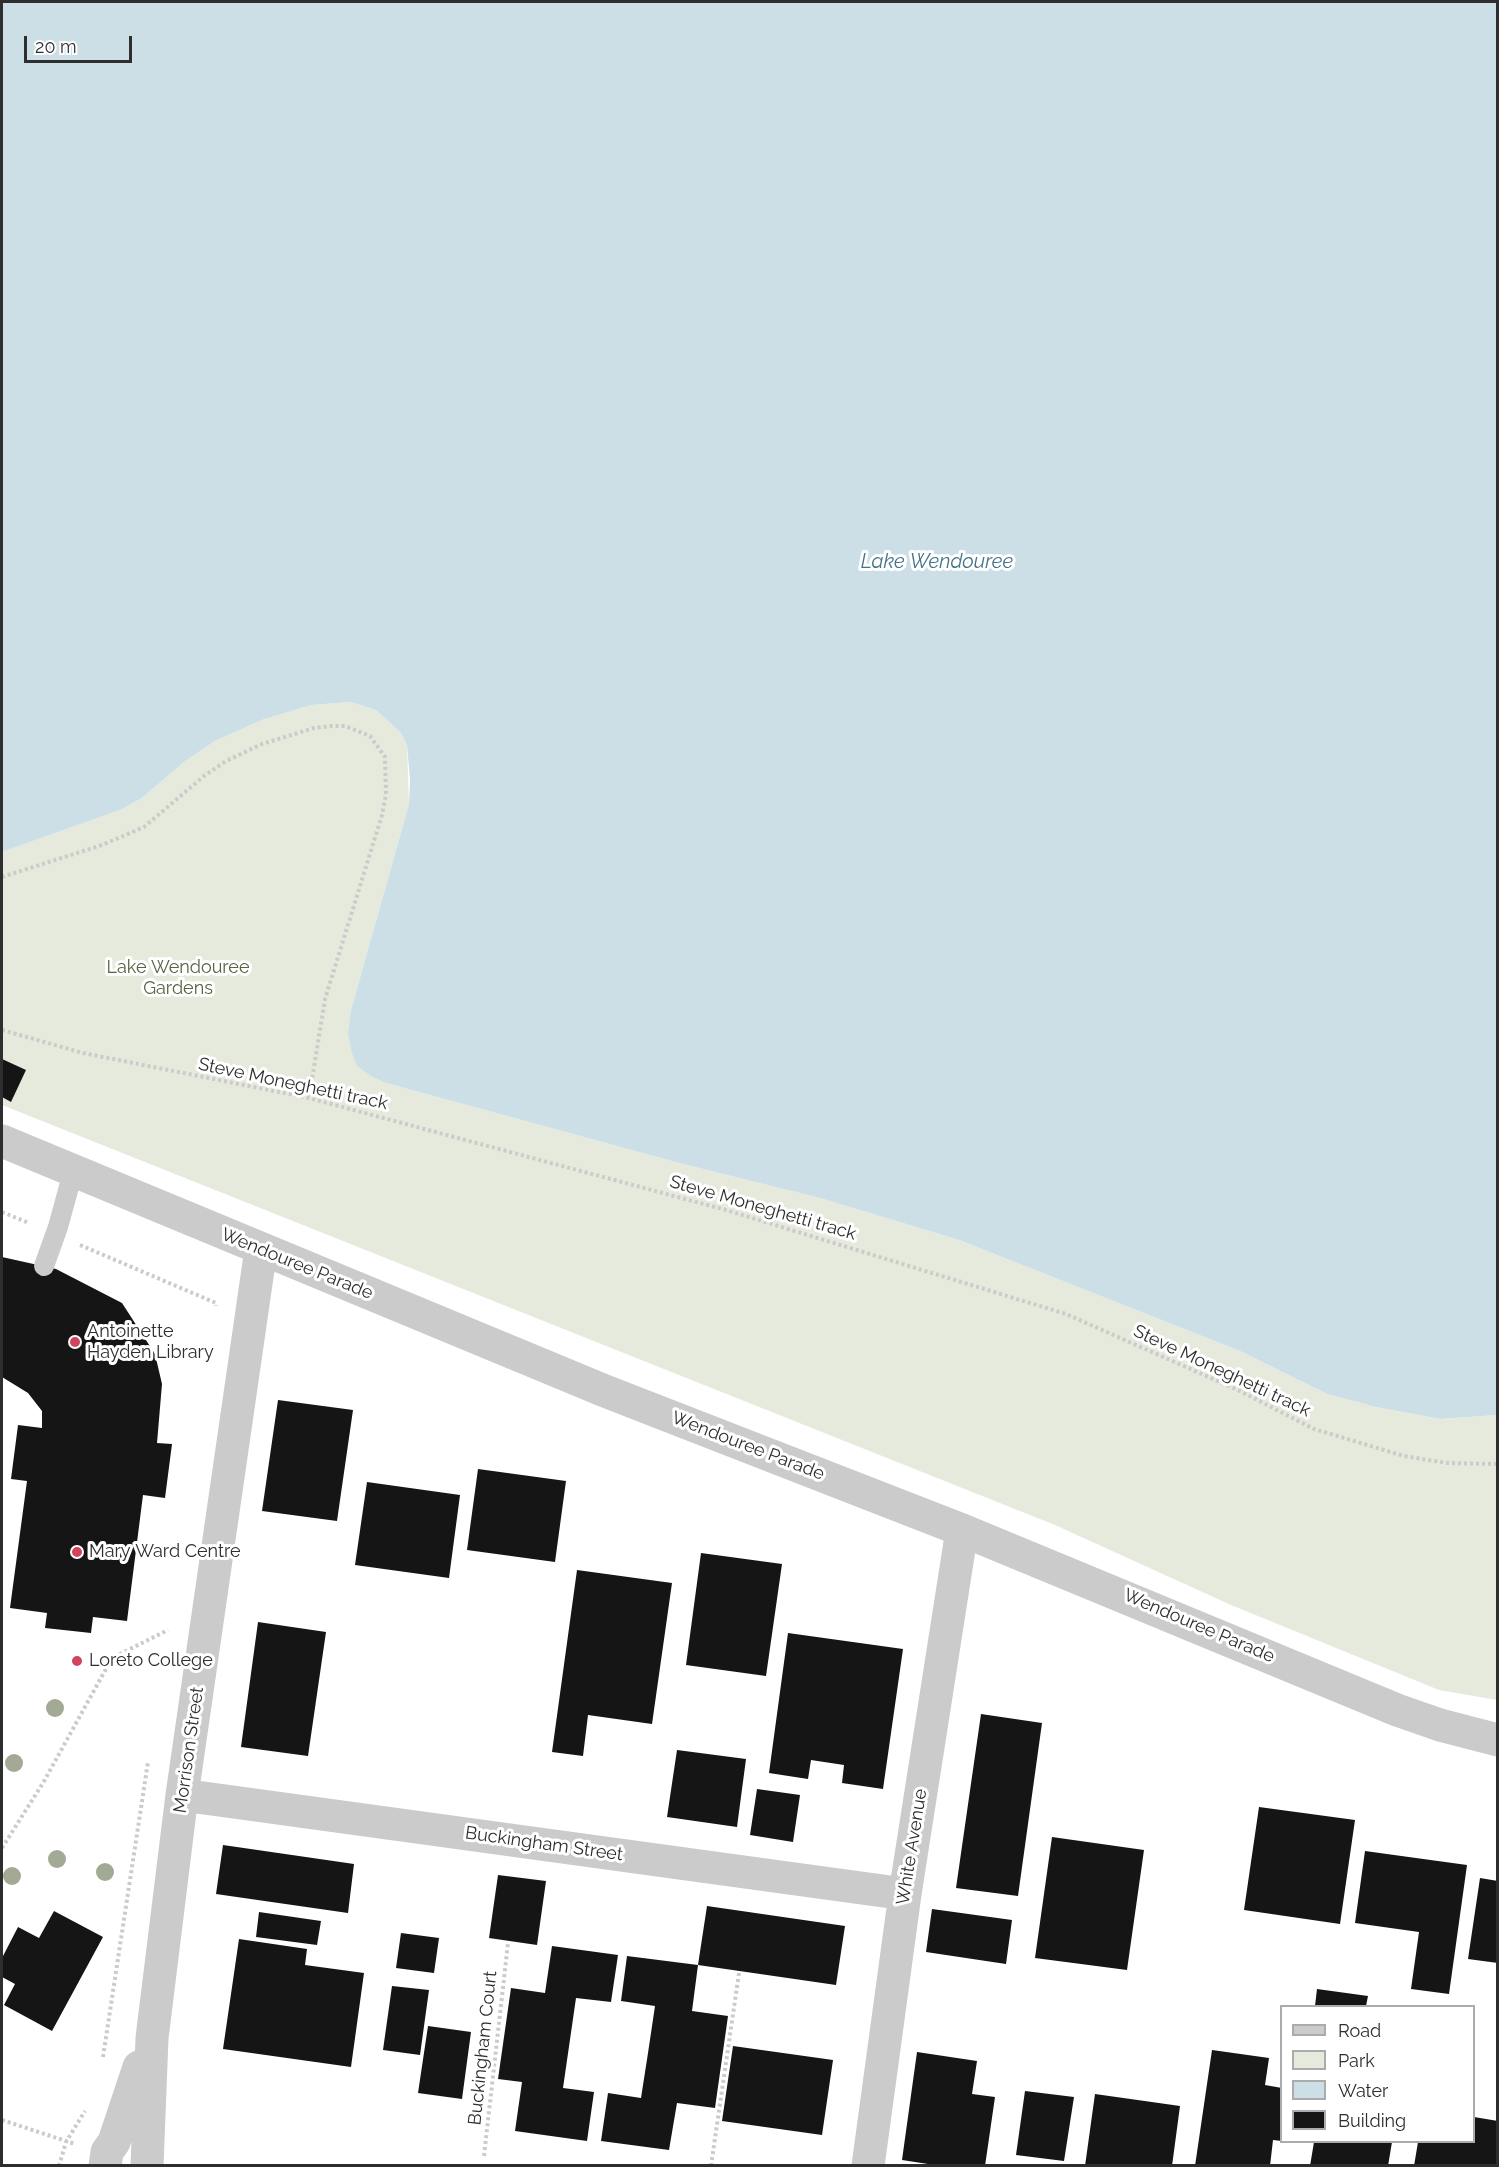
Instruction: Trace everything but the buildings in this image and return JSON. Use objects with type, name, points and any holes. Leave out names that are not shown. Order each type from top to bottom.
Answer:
[{"type":"street","name":"Wendouree Parade","points":[[2,1141],[605,1391],[962,1530],[1440,1725],[1497,1740]]},
{"type":"street","name":"Morrison Street","points":[[147,2166],[152,2038],[182,1795],[261,1249]]},
{"type":"street","name":"White Avenue","points":[[868,2166],[905,1894],[962,1530]]},
{"type":"street","name":"Buckingham Street","points":[[182,1795],[905,1894]]},
{"type":"street","name":"Morrison Street","points":[[105,2166],[107,2152],[114,2142],[137,2072],[152,2038]]},
{"type":"lane","points":[[44,1266],[56,1234],[73,1172]]},
{"type":"lane","points":[[1440,1725],[1497,1757]]},
{"type":"path","points":[[2,877],[102,845],[144,827],[204,776],[226,761],[262,744],[314,728],[332,726],[345,726],[370,736],[385,757],[386,794],[382,815],[326,999],[309,1098]]},
{"type":"path","name":"Steve Moneghetti track","points":[[2,1030],[83,1053],[309,1098],[726,1210],[1066,1314],[1238,1390],[1268,1407],[1325,1433],[1404,1456],[1447,1463],[1497,1464]]},
{"type":"path","points":[[2,1212],[216,1304]]},
{"type":"path","points":[[2,1848],[43,1783],[112,1658],[168,1630]]},
{"type":"path","points":[[101,2069],[144,1792]]},
{"type":"path","name":"Buckingham Court","points":[[484,2156],[508,1943]]},
{"type":"path","points":[[711,2166],[739,1973]]},
{"type":"path","points":[[59,2166],[66,2142],[91,2102]]},
{"type":"path","points":[[2,2120],[66,2142]]},
{"type":"green space","name":"Lake Wendouree Gardens","points":[[351,702],[376,710],[401,733],[407,745],[409,804],[351,1010],[386,1083],[679,1163],[820,1198],[959,1240],[1240,1351],[1327,1394],[1376,1407],[1440,1419],[1497,1415],[1497,1700],[1439,1690],[1231,1605],[1055,1525],[2,1105],[2,852],[120,810],[142,798],[184,762],[215,741],[262,720],[311,705]]},
{"type":"water","name":"Lake Wendouree","points":[[2,2],[1497,2],[1497,1415],[1440,1419],[1376,1407],[1327,1394],[1240,1351],[959,1240],[820,1198],[679,1163],[386,1083],[371,1076],[357,1066],[352,1053],[348,1034],[351,1010],[409,804],[410,780],[407,745],[401,733],[376,710],[351,702],[311,705],[262,720],[215,741],[184,762],[142,798],[120,810],[2,852]]},
{"type":"place","name":"Antoinette Hayden Library","points":[[75,1342]]},
{"type":"place","name":"Mary Ward Centre","points":[[77,1552]]},
{"type":"place","name":"Loreto College","points":[[77,1661]]}]
